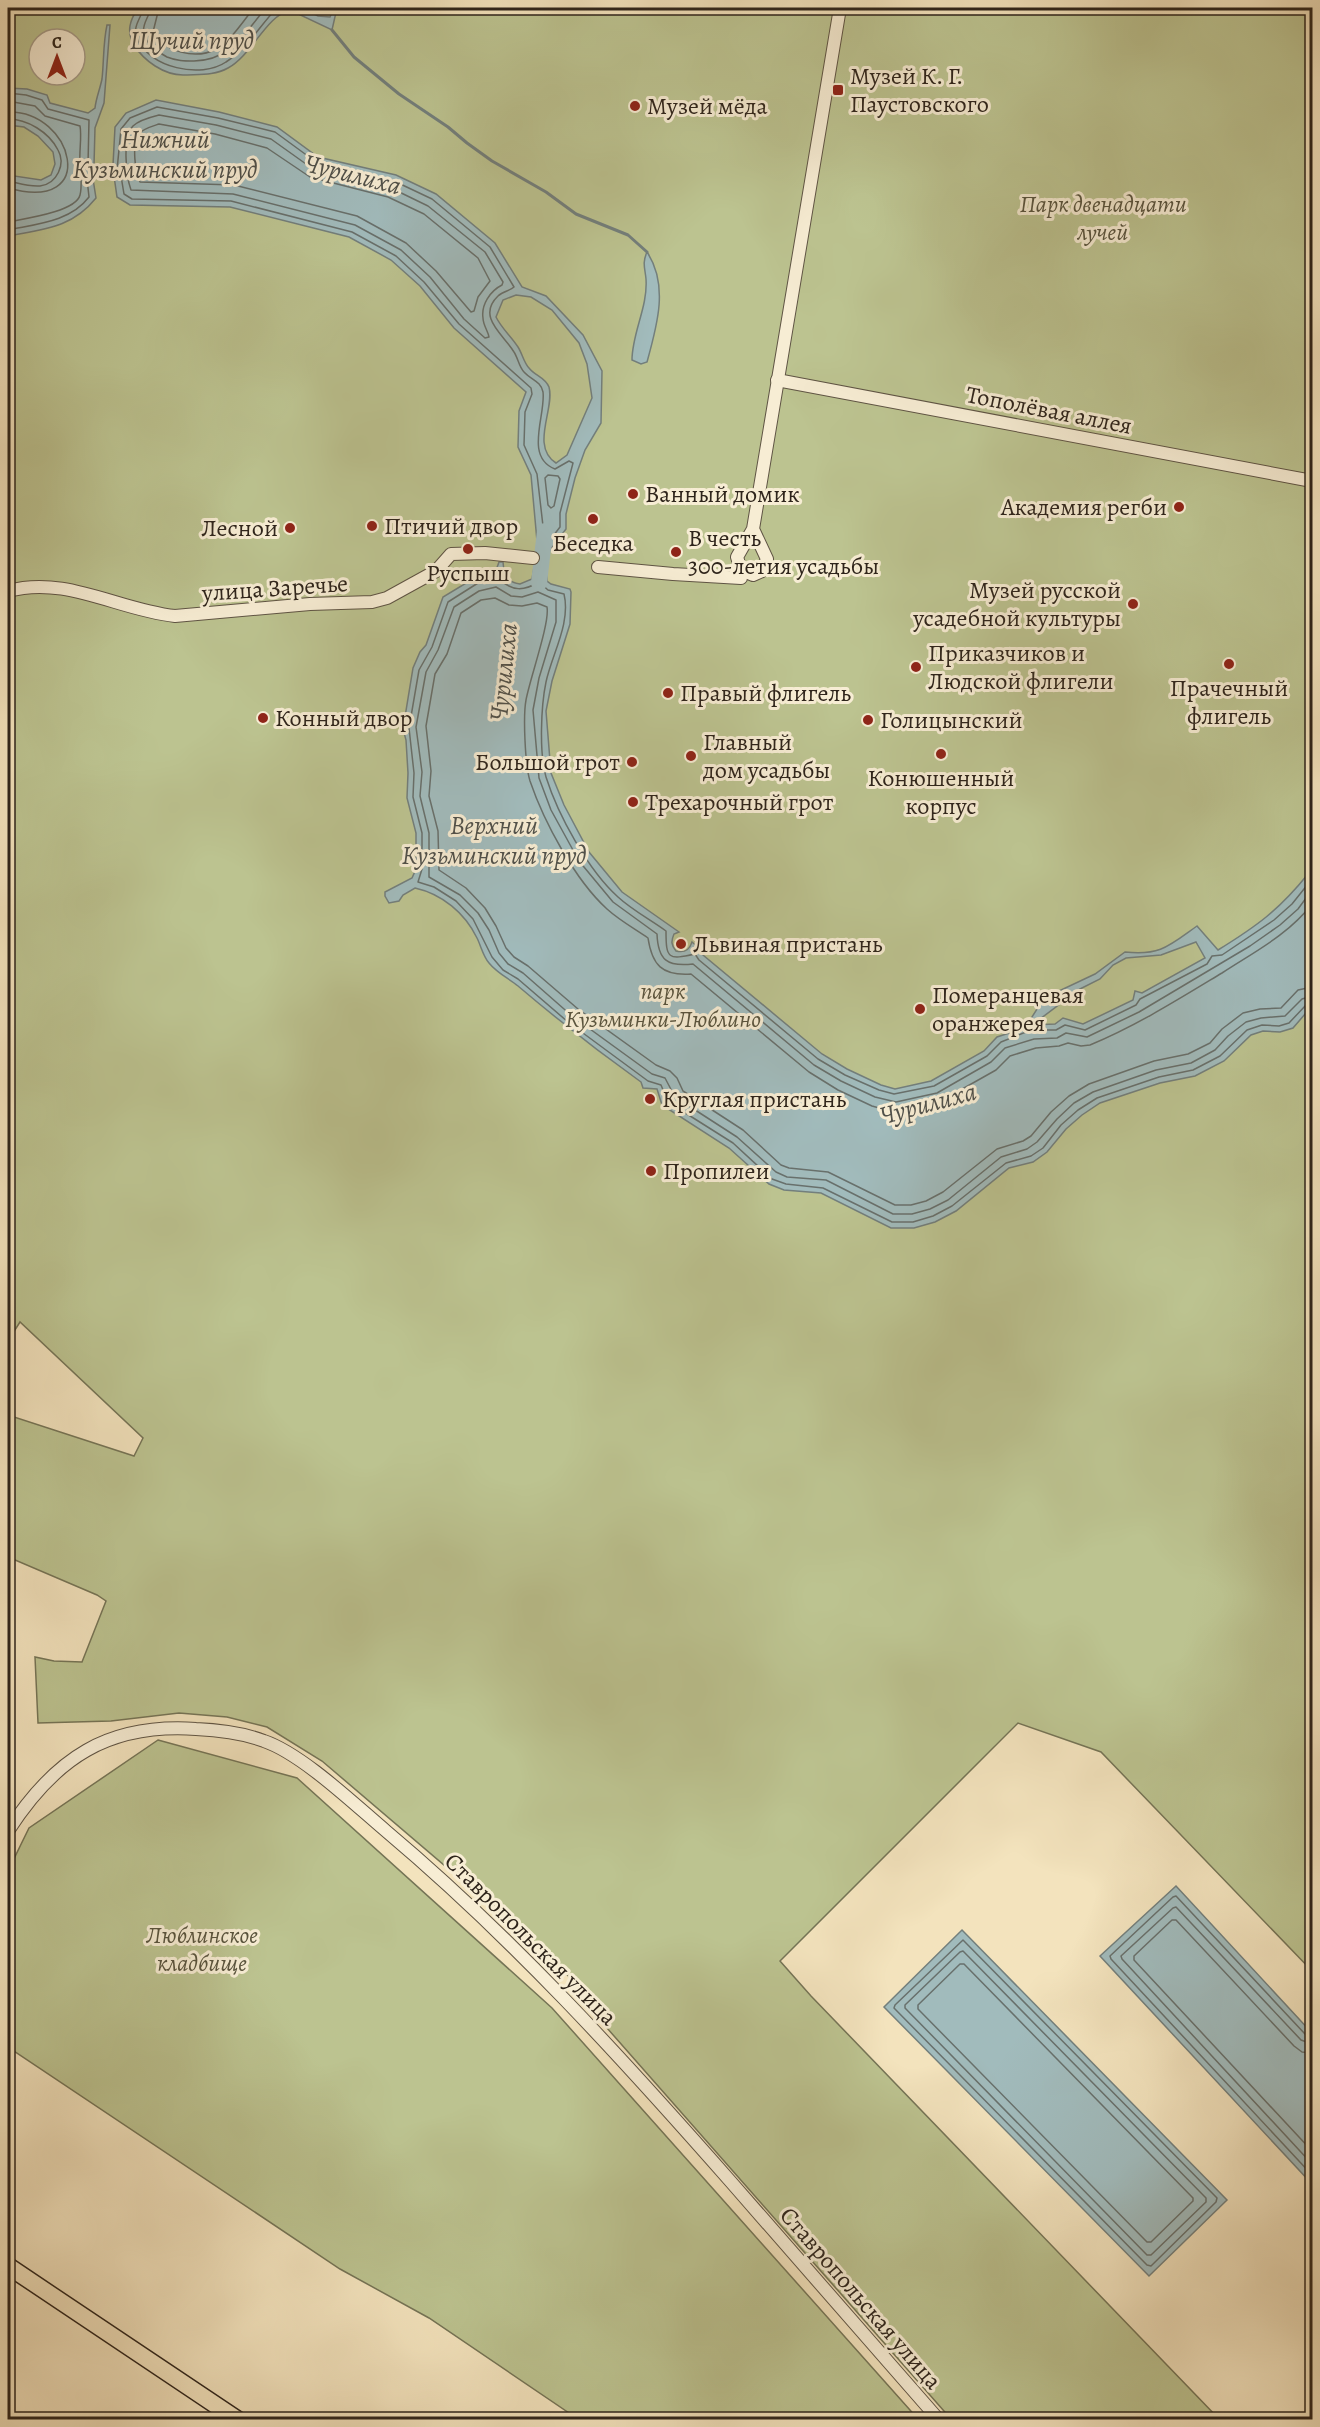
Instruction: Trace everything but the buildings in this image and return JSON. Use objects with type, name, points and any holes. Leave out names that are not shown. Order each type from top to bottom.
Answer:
[{"type":"main road","points":[[8,2266],[238,2420]]},
{"type":"street","points":[[753,525],[766,556],[765,566],[759,573],[753,575],[743,572],[738,564],[738,554],[753,525],[840,8]]},
{"type":"street","name":"Тополёвая аллея","points":[[777,380],[1312,481]]},
{"type":"street","points":[[742,549],[754,545],[763,550]]},
{"type":"street","name":"улица Заречье","points":[[8,591],[18,588],[56,587],[92,594],[153,614],[175,616],[310,604],[372,602],[387,598],[436,571],[451,554],[485,553],[533,558]]},
{"type":"street","points":[[598,567],[741,578]]},
{"type":"street","name":"Ставропольская улица","points":[[8,1831],[23,1807],[57,1771],[92,1747],[119,1735],[174,1728],[205,1730],[238,1734],[266,1741],[290,1754],[349,1799],[415,1856],[525,1957],[683,2128],[939,2420]]},
{"type":"green space","name":"парк Кузьминки-Люблино","points":[[8,8],[1312,8],[1312,1971],[1101,1752],[1018,1723],[780,1961],[811,1996],[1219,2419],[951,2419],[585,2003],[583,1990],[487,1898],[478,1894],[322,1761],[267,1727],[227,1717],[179,1713],[111,1721],[38,1723],[35,1657],[54,1661],[82,1662],[106,1601],[8,1557],[8,1415],[134,1456],[143,1438],[20,1322],[8,1341]]},
{"type":"green space","name":"Люблинское кладбище","points":[[158,1740],[297,1778],[552,2008],[918,2419],[578,2419],[429,2318],[340,2269],[8,2047],[8,1871],[29,1828]]},
{"type":"water","name":"Щучий пруд","points":[[138,8],[302,8],[318,16],[330,17],[334,8],[337,8],[332,30],[290,10],[274,20],[237,62],[228,68],[212,73],[183,75],[169,73],[155,66],[134,45],[130,35],[130,26]]},
{"type":"water","name":"Нижний Кузьминский пруд","points":[[107,25],[110,25],[104,103],[95,128],[94,165],[113,165],[115,127],[126,113],[156,100],[219,112],[277,127],[318,157],[396,175],[436,194],[495,243],[522,287],[546,296],[583,335],[602,371],[601,423],[585,450],[575,478],[566,514],[566,529],[548,553],[538,552],[531,475],[518,447],[519,411],[526,392],[454,328],[420,286],[391,260],[349,237],[230,207],[130,205],[117,197],[114,176],[93,179],[96,198],[77,216],[56,226],[8,236],[8,175],[41,180],[51,175],[55,164],[53,152],[38,136],[24,127],[8,125],[8,88],[27,89],[47,95],[50,103],[88,113],[95,108],[102,79]],"holes":[[[516,295],[531,297],[552,310],[579,343],[587,364],[592,398],[567,455],[556,463],[548,456],[544,437],[550,396],[549,387],[527,366],[518,347],[496,317],[503,300]]]},
{"type":"water","points":[[647,252],[658,278],[659,306],[647,362],[641,364],[632,360],[634,340],[645,300],[644,262]]},
{"type":"water","name":"Верхний Кузьминский пруд","points":[[499,562],[503,562],[507,577],[520,584],[532,579],[535,562],[546,562],[547,581],[570,589],[570,624],[552,681],[546,711],[551,773],[564,805],[589,852],[622,892],[679,932],[674,934],[672,941],[676,951],[686,951],[692,942],[703,955],[822,1054],[847,1069],[895,1089],[931,1081],[984,1051],[997,1037],[1025,1028],[1044,998],[1095,974],[1125,952],[1156,951],[1197,926],[1218,950],[1267,917],[1312,872],[1312,1006],[1293,1028],[1280,1032],[1263,1031],[1251,1035],[1224,1061],[1195,1076],[1160,1083],[1100,1103],[1066,1129],[1047,1152],[1033,1162],[1009,1168],[956,1211],[935,1222],[914,1228],[891,1228],[821,1193],[784,1190],[769,1184],[729,1148],[662,1105],[657,1089],[643,1088],[641,1082],[496,970],[485,957],[466,920],[452,906],[434,895],[415,888],[403,895],[399,901],[389,903],[385,896],[385,892],[412,878],[416,869],[416,833],[407,798],[408,773],[403,729],[413,668],[426,645],[443,597],[481,574],[485,578],[495,573]],"holes":[[[1196,942],[1205,958],[1142,993],[1135,991],[1133,1000],[1083,1024],[1063,1018],[1055,1024],[1032,1025],[1080,989],[1100,979],[1113,965],[1126,958],[1161,955]]]},
{"type":"water","points":[[1176,1886],[1312,2033],[1312,2184],[1100,1956]]},
{"type":"water","points":[[962,1930],[1227,2200],[1149,2276],[884,2007]]},
{"type":"waterway","points":[[332,30],[354,57],[399,94],[448,127],[492,161],[546,192],[576,214],[628,235],[647,252]]},
{"type":"waterway","name":"Чурилиха","points":[[539,583],[545,531]]},
{"type":"place","name":"Музей К. Г. Паустовского","points":[[838,90]]},
{"type":"place","name":"Музей мёда","points":[[635,106]]},
{"type":"place","name":"Ванный домик","points":[[633,494]]},
{"type":"place","name":"Академия регби","points":[[1179,507]]},
{"type":"place","name":"Беседка","points":[[593,519]]},
{"type":"place","name":"Птичий двор","points":[[372,526]]},
{"type":"place","name":"Лесной","points":[[290,528]]},
{"type":"place","name":"Руспыш","points":[[468,549]]},
{"type":"place","name":"В честь 300-летия усадьбы","points":[[676,552]]},
{"type":"place","name":"Музей русской усадебной культуры","points":[[1133,604]]},
{"type":"place","name":"Прачечный флигель","points":[[1229,664]]},
{"type":"place","name":"Приказчиков и Людской флигели","points":[[916,667]]},
{"type":"place","name":"Правый флигель","points":[[668,693]]},
{"type":"place","name":"Конный двор","points":[[263,718]]},
{"type":"place","name":"Голицынский","points":[[868,720]]},
{"type":"place","name":"Конюшенный корпус","points":[[941,754]]},
{"type":"place","name":"Главный дом усадьбы","points":[[691,756]]},
{"type":"place","name":"Большой грот","points":[[632,762]]},
{"type":"place","name":"Трехарочный грот","points":[[633,802]]},
{"type":"place","name":"Львиная пристань","points":[[681,944]]},
{"type":"place","name":"Померанцевая оранжерея","points":[[920,1009]]},
{"type":"place","name":"Круглая пристань","points":[[650,1099]]},
{"type":"place","name":"Пропилеи","points":[[651,1171]]},
{"type":"park label","name":"Парк двенадцати лучей","points":[[1103,218]]}]
